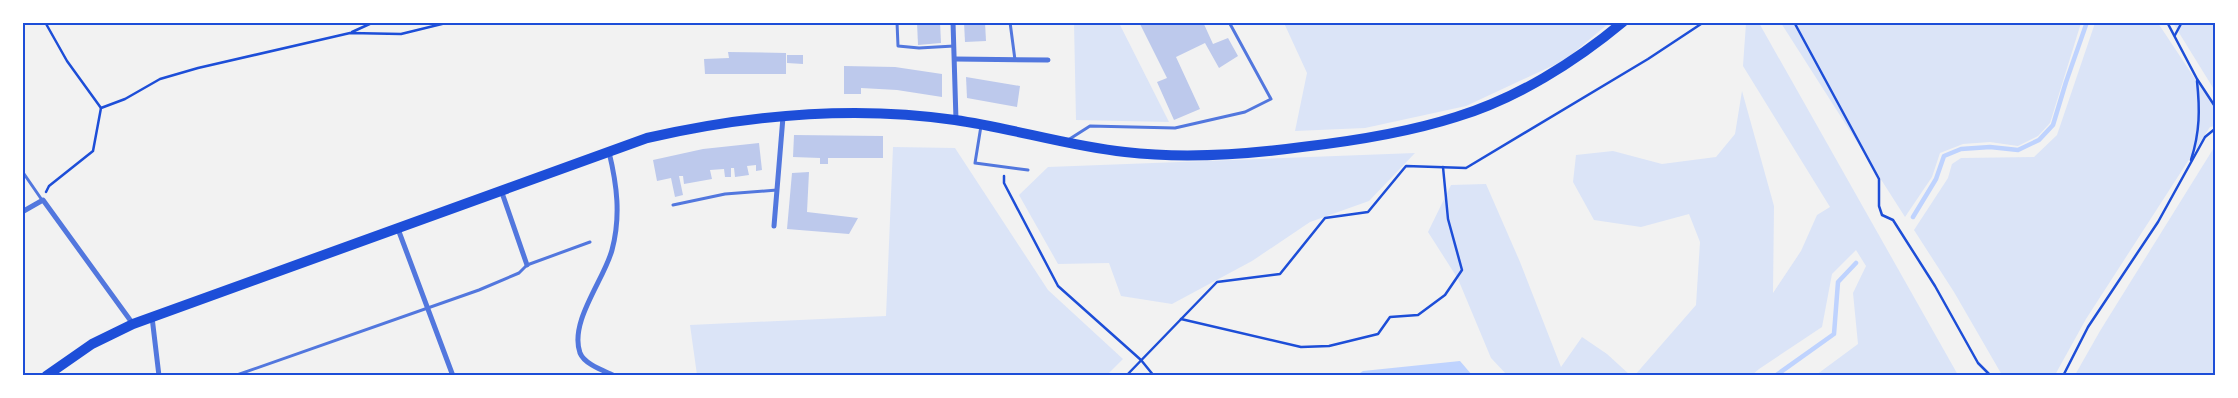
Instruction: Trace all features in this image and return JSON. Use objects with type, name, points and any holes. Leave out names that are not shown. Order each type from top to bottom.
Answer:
[{"type":"main road","points":[[46,376],[92,344],[133,324],[647,138],[695,127],[783,116],[842,113],[879,114],[956,120],[1124,152],[1194,157],[1277,150],[1392,133],[1458,117],[1490,104],[1548,74],[1606,36],[1623,22]]},
{"type":"street","points":[[953,22],[956,120]]},
{"type":"street","points":[[955,59],[1048,60]]},
{"type":"street","points":[[774,226],[783,116]]},
{"type":"street","points":[[609,152],[614,172],[619,216],[612,251],[578,328],[580,354],[589,363],[615,376]]},
{"type":"street","points":[[501,190],[527,265]]},
{"type":"street","points":[[22,212],[43,200],[133,324]]},
{"type":"street","points":[[398,229],[429,307],[453,376]]},
{"type":"street","points":[[152,317],[159,376]]},
{"type":"lane","points":[[897,22],[898,46],[919,48],[954,46]]},
{"type":"lane","points":[[1010,22],[1015,60]]},
{"type":"lane","points":[[1065,142],[1090,126],[1175,128],[1245,112],[1271,99],[1229,22]]},
{"type":"lane","points":[[981,125],[976,163],[1028,170]]},
{"type":"lane","points":[[22,171],[43,200]]},
{"type":"lane","points":[[673,205],[725,194],[777,190]]},
{"type":"lane","points":[[234,376],[429,307],[519,273],[527,265],[590,242]]},
{"type":"path","points":[[43,200],[48,186],[93,151],[101,108],[67,61],[45,22]]},
{"type":"path","points":[[101,108],[125,99],[160,79],[198,68],[350,33],[374,22]]},
{"type":"path","points":[[350,33],[400,34],[450,22]]},
{"type":"path","points":[[1126,376],[1217,282],[1280,274],[1325,218],[1368,212],[1406,166],[1466,168],[1648,59],[1704,22]]},
{"type":"path","points":[[1794,22],[1879,179],[1878,206],[1882,215],[1892,220],[1935,286],[1978,363],[1990,376]]},
{"type":"path","points":[[2167,22],[2197,79],[2216,108]]},
{"type":"path","points":[[2174,35],[2182,22]]},
{"type":"path","points":[[2189,166],[2198,133],[2200,114],[2197,79]]},
{"type":"path","points":[[2063,376],[2088,327],[2158,222],[2205,137],[2216,128]]},
{"type":"path","points":[[1006,167],[1004,183],[1058,286],[1141,360],[1154,376]]},
{"type":"path","points":[[1180,319],[1301,347],[1329,346],[1378,334],[1390,317],[1418,315],[1445,295],[1462,270],[1448,219],[1443,167]]},
{"type":"shaded area","points":[[1074,23],[1119,23],[1169,122],[1076,120]]},
{"type":"shaded area","points":[[1284,23],[1609,23],[1565,60],[1466,106],[1365,128],[1295,131],[1307,73]]},
{"type":"shaded area","points":[[1746,23],[1759,23],[1958,375],[1816,375],[1858,344],[1853,293],[1866,266],[1856,250],[1832,274],[1822,327],[1752,375],[1635,375],[1696,305],[1700,242],[1689,214],[1641,227],[1594,220],[1573,182],[1576,155],[1613,151],[1662,164],[1716,157],[1735,134],[1742,91],[1774,206],[1773,293],[1801,251],[1817,215],[1830,207],[1743,66]]},
{"type":"shaded area","points":[[1781,23],[2081,23],[2050,123],[2038,136],[2018,146],[1990,142],[1963,144],[1940,153],[1932,177],[1905,217]]},
{"type":"shaded area","points":[[2095,23],[2158,23],[2215,109],[2215,126],[2210,127],[2086,319],[2055,375],[2002,375],[1954,292],[1914,230],[1948,178],[1952,164],[1961,158],[2034,157],[2057,135]]},
{"type":"shaded area","points":[[2173,23],[2215,23],[2215,91]]},
{"type":"shaded area","points":[[2215,146],[2215,375],[2075,375],[2100,331]]},
{"type":"shaded area","points":[[893,147],[955,148],[1048,290],[1123,359],[1106,376],[697,375],[690,325],[886,316]]},
{"type":"shaded area","points":[[1415,153],[1369,201],[1310,222],[1252,261],[1172,304],[1121,296],[1109,263],[1058,264],[1019,195],[1048,167]]},
{"type":"shaded area","points":[[1486,184],[1520,262],[1561,367],[1582,337],[1607,354],[1630,375],[1507,375],[1491,358],[1458,279],[1428,232],[1451,185]]},
{"type":"water","points":[[1460,361],[1472,375],[1357,375],[1363,371]]},
{"type":"building","points":[[917,22],[940,22],[941,43],[918,45]]},
{"type":"building","points":[[964,22],[985,22],[986,41],[965,42]]},
{"type":"building","points":[[1139,22],[1203,22],[1213,44],[1228,38],[1238,56],[1219,68],[1205,43],[1176,57],[1200,109],[1174,120],[1157,82],[1167,78]]},
{"type":"building","points":[[728,52],[786,53],[786,74],[705,74],[704,59],[729,58]]},
{"type":"building","points":[[787,55],[803,55],[803,64],[787,63]]},
{"type":"building","points":[[844,66],[895,67],[942,74],[942,97],[897,90],[861,88],[861,94],[844,94]]},
{"type":"building","points":[[966,77],[1020,86],[1017,107],[967,98]]},
{"type":"building","points":[[794,135],[883,136],[883,158],[828,158],[828,164],[820,164],[820,158],[793,157]]},
{"type":"building","points":[[759,143],[762,170],[756,171],[756,165],[747,166],[749,175],[735,177],[734,168],[731,168],[731,177],[725,177],[724,169],[710,170],[712,179],[684,184],[683,176],[679,176],[683,195],[675,197],[671,178],[657,181],[653,160],[703,149]]},
{"type":"building","points":[[809,172],[807,212],[858,218],[849,234],[787,229],[792,173]]},
{"type":"waterway","points":[[1913,217],[1936,179],[1944,156],[1961,149],[1990,147],[2018,150],[2039,140],[2053,125],[2087,22]]},
{"type":"waterway","points":[[1775,376],[1834,334],[1838,282],[1856,263]]}]
